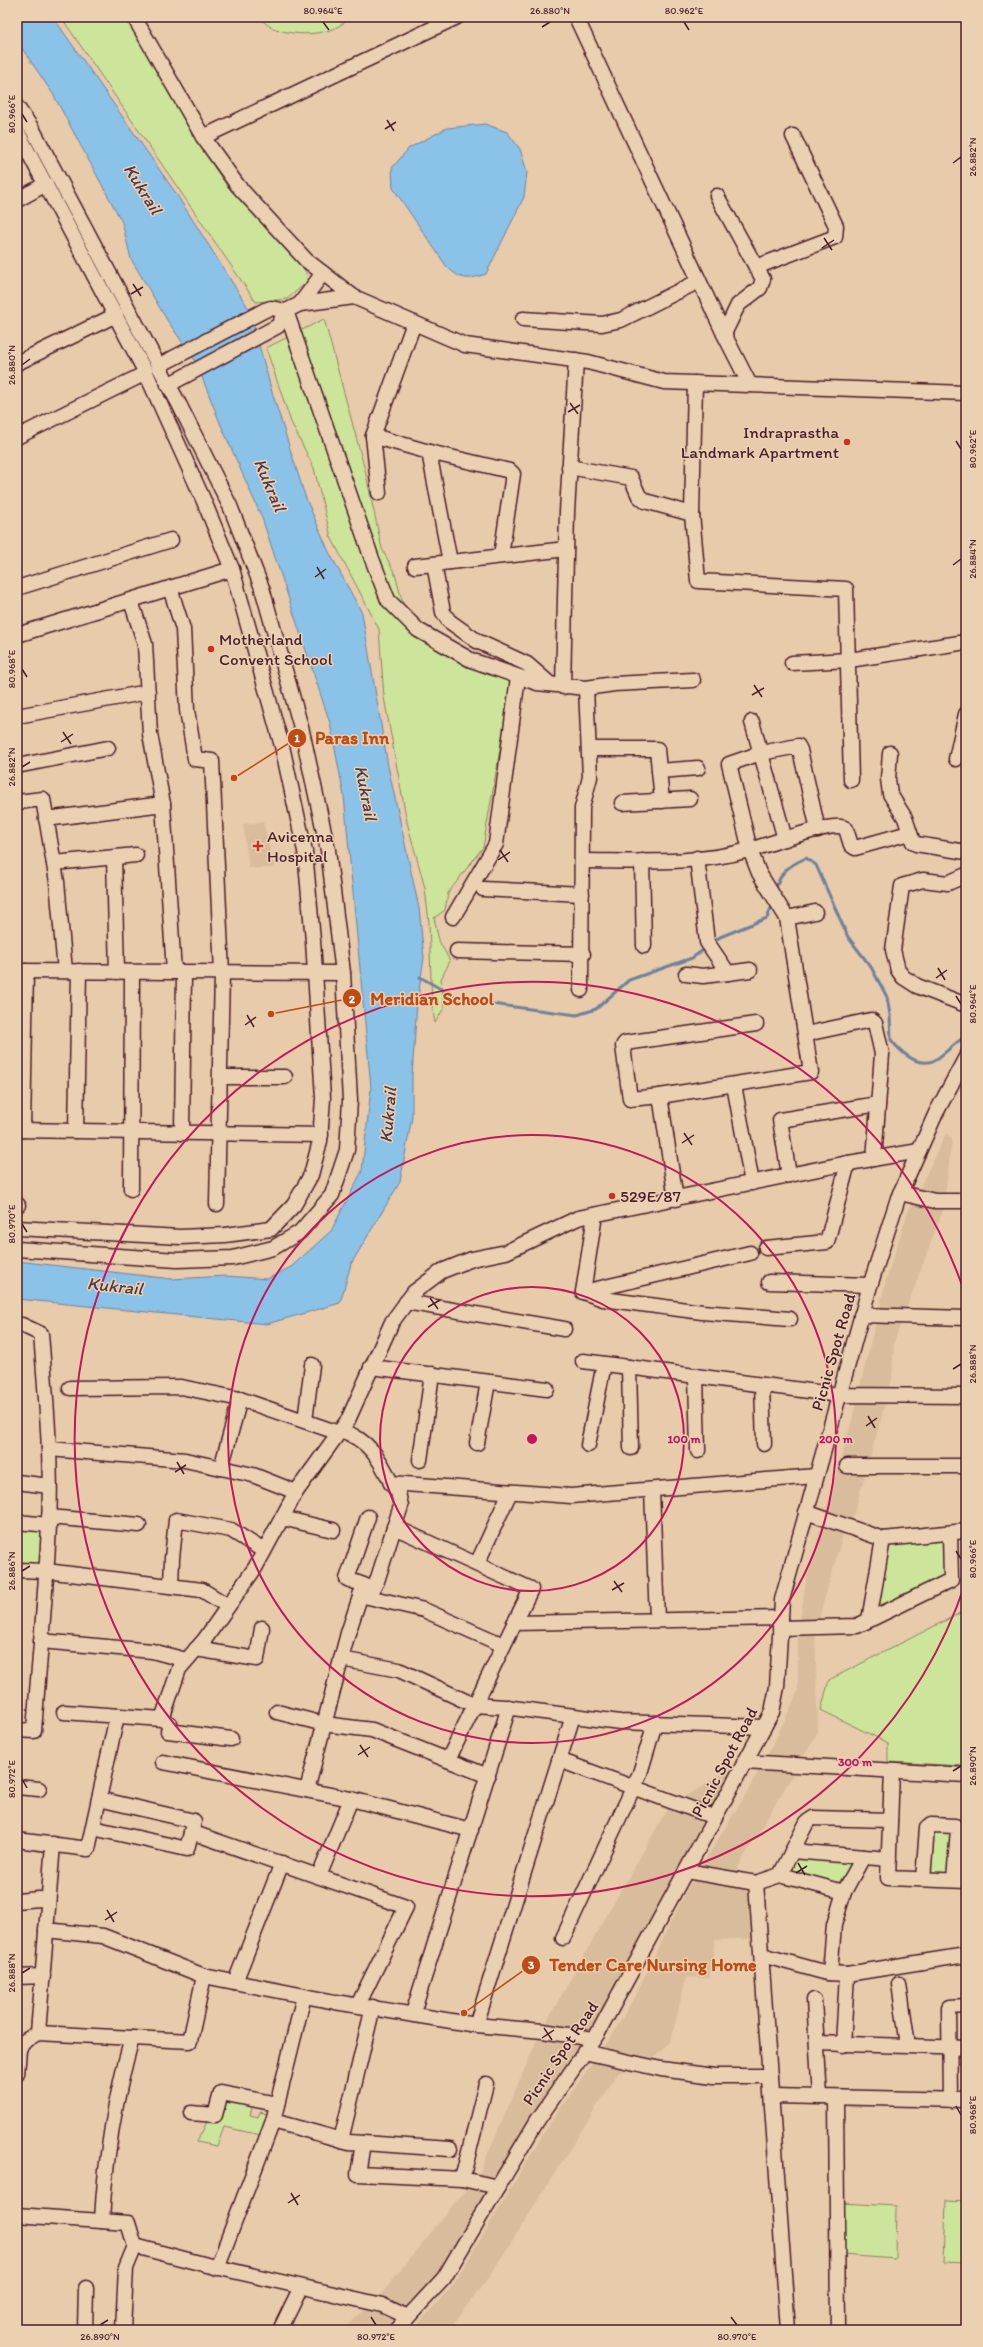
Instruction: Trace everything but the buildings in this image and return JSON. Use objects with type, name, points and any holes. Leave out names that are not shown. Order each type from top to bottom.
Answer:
[{"type":"street","points":[[134,17],[203,137],[238,186],[306,260],[354,297],[465,345],[576,360],[664,382],[966,393]]},
{"type":"street","points":[[203,137],[457,17]]},
{"type":"street","points":[[576,17],[724,334],[750,385]]},
{"type":"street","points":[[17,107],[33,130],[157,367],[164,413],[204,499],[232,569],[282,746],[305,851],[316,974],[323,1098],[321,1135],[312,1175],[294,1205],[271,1229],[225,1235],[180,1237],[17,1228]]},
{"type":"street","points":[[17,131],[116,315],[157,367],[173,383],[180,406],[230,506],[262,588],[302,731],[328,850],[343,973],[350,1100],[348,1150],[332,1195],[300,1232],[273,1248],[233,1258],[176,1260],[17,1249]]},
{"type":"street","points":[[756,266],[835,237],[836,226],[793,136]]},
{"type":"street","points":[[17,200],[46,184]]},
{"type":"street","points":[[717,196],[763,279],[760,288],[738,306],[724,334]]},
{"type":"street","points":[[300,304],[323,273]]},
{"type":"street","points":[[523,319],[602,324],[621,320],[699,281]]},
{"type":"street","points":[[173,383],[272,330],[278,326],[286,311],[300,304],[354,297]]},
{"type":"street","points":[[17,437],[157,367],[265,310],[271,308],[286,311]]},
{"type":"street","points":[[286,311],[388,600],[418,630],[471,660],[537,683],[586,688],[614,684],[693,680]]},
{"type":"street","points":[[17,363],[116,315]]},
{"type":"street","points":[[379,493],[373,436],[414,323]]},
{"type":"street","points":[[557,685],[576,360]]},
{"type":"street","points":[[696,383],[692,514],[698,581],[846,589],[851,780]]},
{"type":"street","points":[[164,413],[180,406]]},
{"type":"street","points":[[373,436],[429,452],[510,471],[513,474],[502,556]]},
{"type":"street","points":[[429,452],[450,562]]},
{"type":"street","points":[[569,467],[631,478],[639,496],[645,501],[692,514]]},
{"type":"street","points":[[17,588],[171,540]]},
{"type":"street","points":[[415,566],[566,549]]},
{"type":"street","points":[[434,564],[443,612],[449,621],[477,641],[527,664],[557,685]]},
{"type":"street","points":[[17,635],[232,569]]},
{"type":"street","points":[[170,588],[183,629],[187,710],[194,759],[212,761],[222,973],[220,1133],[217,1204]]},
{"type":"street","points":[[131,601],[145,644],[150,734],[163,804],[179,973],[182,1133]]},
{"type":"street","points":[[792,663],[849,660],[966,642]]},
{"type":"street","points":[[453,918],[496,844],[518,676]]},
{"type":"street","points":[[581,990],[582,808],[590,777],[586,688]]},
{"type":"street","points":[[17,716],[148,692]]},
{"type":"street","points":[[956,759],[966,714]]},
{"type":"street","points":[[752,722],[785,839]]},
{"type":"street","points":[[756,1024],[625,1043],[623,1046],[630,1099],[809,1074],[812,1070],[787,918],[772,896],[750,850],[729,764],[761,754],[798,746],[818,830]]},
{"type":"street","points":[[17,766],[108,748]]},
{"type":"street","points":[[589,749],[657,749],[662,801]]},
{"type":"street","points":[[890,753],[888,779],[890,794],[905,818],[909,833],[916,844],[966,852]]},
{"type":"street","points":[[659,771],[698,768]]},
{"type":"street","points":[[17,802],[43,799],[54,863],[65,971]]},
{"type":"street","points":[[622,803],[690,799]]},
{"type":"street","points":[[46,819],[163,804]]},
{"type":"street","points":[[582,861],[642,861],[720,858],[818,830],[844,827],[851,845],[855,848],[909,833]]},
{"type":"street","points":[[54,863],[136,855]]},
{"type":"street","points":[[114,858],[117,972]]},
{"type":"street","points":[[696,858],[706,942],[728,973]]},
{"type":"street","points":[[642,861],[644,946]]},
{"type":"street","points":[[966,875],[948,883],[923,880],[902,886],[893,950],[898,970],[903,977],[917,986],[966,1006]]},
{"type":"street","points":[[483,889],[582,894]]},
{"type":"street","points":[[787,918],[815,912]]},
{"type":"street","points":[[457,951],[582,954]]},
{"type":"street","points":[[686,974],[703,976],[750,970]]},
{"type":"street","points":[[321,1135],[20,1130],[21,971],[343,973]]},
{"type":"street","points":[[76,1131],[79,971]]},
{"type":"street","points":[[131,1189],[130,1132],[132,972]]},
{"type":"street","points":[[806,1034],[874,1021],[882,1054],[874,1159]]},
{"type":"street","name":"Picnic Spot Road","points":[[396,2330],[444,2278],[537,2121],[593,2039],[622,1991],[714,1817],[772,1712],[777,1687],[782,1600],[861,1315],[900,1193],[936,1112],[966,1057]]},
{"type":"street","points":[[221,1077],[285,1077]]},
{"type":"street","points":[[734,1085],[752,1183]]},
{"type":"street","points":[[660,1096],[676,1199]]},
{"type":"street","points":[[789,1175],[780,1120],[878,1104]]},
{"type":"street","points":[[162,1719],[179,1669],[196,1650],[228,1606],[264,1551],[296,1492],[348,1420],[392,1322],[414,1292],[442,1271],[472,1259],[506,1252],[554,1228],[578,1218],[848,1163],[919,1151]]},
{"type":"street","points":[[766,1248],[827,1242],[848,1163]]},
{"type":"street","points":[[900,1193],[935,1201],[966,1201]]},
{"type":"street","points":[[584,1292],[595,1215]]},
{"type":"street","points":[[584,1292],[750,1253]]},
{"type":"street","points":[[769,1282],[870,1285]]},
{"type":"street","points":[[584,1292],[611,1300],[702,1312],[790,1319]]},
{"type":"street","points":[[406,1302],[564,1329]]},
{"type":"street","points":[[861,1315],[966,1318]]},
{"type":"street","points":[[17,1325],[22,1325],[41,1334],[49,1449],[49,1521],[34,1731],[17,1730]]},
{"type":"street","points":[[583,1362],[839,1395],[966,1396]]},
{"type":"street","points":[[588,1445],[604,1364]]},
{"type":"street","points":[[305,1421],[312,1365]]},
{"type":"street","points":[[371,1366],[547,1389]]},
{"type":"street","points":[[629,1367],[631,1448]]},
{"type":"street","points":[[420,1460],[432,1374]]},
{"type":"street","points":[[696,1376],[698,1451]]},
{"type":"street","points":[[477,1443],[488,1382]]},
{"type":"street","points":[[762,1385],[764,1444]]},
{"type":"street","points":[[70,1388],[181,1387],[240,1399],[305,1421],[357,1436],[382,1461],[391,1483],[398,1492],[401,1506],[372,1590],[362,1591]]},
{"type":"street","points":[[221,1468],[240,1399]]},
{"type":"street","points":[[49,1449],[185,1460],[253,1475],[296,1492]]},
{"type":"street","points":[[847,1466],[966,1466]]},
{"type":"street","points":[[391,1483],[571,1496],[816,1476]]},
{"type":"street","points":[[17,1482],[49,1486]]},
{"type":"street","points":[[652,1490],[657,1620]]},
{"type":"street","points":[[478,1564],[510,1492]]},
{"type":"street","points":[[806,1512],[883,1539],[966,1531]]},
{"type":"street","points":[[307,1790],[341,1658],[364,1585],[347,1579],[368,1517]]},
{"type":"street","points":[[282,1518],[333,1530]]},
{"type":"street","points":[[171,1586],[176,1520],[231,1530],[264,1551]]},
{"type":"street","points":[[17,1522],[49,1521],[139,1525]]},
{"type":"street","points":[[394,1527],[531,1588],[448,1760]]},
{"type":"street","points":[[514,1623],[657,1620],[857,1626],[951,1580],[950,1532]]},
{"type":"street","points":[[869,1620],[883,1539]]},
{"type":"street","points":[[17,1570],[46,1571],[202,1590],[228,1606]]},
{"type":"street","points":[[362,1591],[424,1610],[503,1645]]},
{"type":"street","points":[[196,1650],[257,1659],[262,1628]]},
{"type":"street","points":[[41,1641],[152,1651],[186,1660]]},
{"type":"street","points":[[341,1658],[399,1670],[474,1705],[509,1707],[620,1722],[764,1727]]},
{"type":"street","points":[[413,2013],[509,1707]]},
{"type":"street","points":[[64,1712],[162,1719],[170,1724],[168,1731],[231,1739]]},
{"type":"street","points":[[277,1712],[324,1724],[372,1730],[488,1776]]},
{"type":"street","points":[[17,1840],[88,1849],[118,1716]]},
{"type":"street","points":[[476,2025],[573,1716]]},
{"type":"street","points":[[563,1938],[633,1787],[655,1723]]},
{"type":"street","points":[[559,1760],[714,1817]]},
{"type":"street","points":[[164,1762],[351,1799],[471,1830]]},
{"type":"street","points":[[744,1762],[966,1775]]},
{"type":"street","points":[[892,1771],[888,1877],[890,1879],[960,1881],[958,1829],[954,1826],[931,1825],[927,1828],[923,1879]]},
{"type":"street","points":[[17,1787],[39,1789]]},
{"type":"street","points":[[93,1828],[187,1849],[194,1821],[99,1799]]},
{"type":"street","points":[[319,1876],[351,1799]]},
{"type":"street","points":[[780,1875],[807,1822],[813,1818],[890,1820]]},
{"type":"street","points":[[191,1832],[406,1907],[358,2005]]},
{"type":"street","points":[[38,2033],[53,1844]]},
{"type":"street","points":[[792,1851],[889,1859]]},
{"type":"street","points":[[830,1973],[834,1925],[844,1892],[862,1857]]},
{"type":"street","points":[[235,1982],[282,1863]]},
{"type":"street","points":[[686,1871],[756,1883],[780,1875],[844,1892]]},
{"type":"street","points":[[756,1883],[788,2330]]},
{"type":"street","points":[[17,1901],[39,1899],[48,1900]]},
{"type":"street","points":[[46,1930],[104,1936],[204,1976],[304,1996],[413,2013],[476,2025],[543,2031],[593,2039]]},
{"type":"street","points":[[762,1955],[830,1973],[847,1974],[966,1955]]},
{"type":"street","points":[[843,2045],[847,1974]]},
{"type":"street","points":[[17,1977],[42,1976]]},
{"type":"street","points":[[17,2074],[18,2050],[26,2040],[38,2033],[190,2041],[204,1976]]},
{"type":"street","points":[[899,1984],[908,2045]]},
{"type":"street","points":[[217,2268],[273,2121],[304,1996]]},
{"type":"street","points":[[814,2000],[820,2097]]},
{"type":"street","points":[[950,2100],[949,2007],[966,2006]]},
{"type":"street","points":[[341,2140],[373,2007]]},
{"type":"street","points":[[102,2221],[105,2169],[119,2098],[121,2079],[132,2038]]},
{"type":"street","points":[[817,2043],[966,2048]]},
{"type":"street","points":[[584,2052],[661,2070],[714,2076],[770,2076]]},
{"type":"street","points":[[462,2179],[486,2084]]},
{"type":"street","points":[[191,2113],[215,2115],[221,2092],[277,2104]]},
{"type":"street","points":[[772,2096],[966,2100]]},
{"type":"street","points":[[836,2098],[838,2330]]},
{"type":"street","points":[[273,2121],[341,2140],[450,2149]]},
{"type":"street","points":[[363,2143],[358,2174],[462,2179],[498,2187]]},
{"type":"street","points":[[17,2215],[128,2223],[135,2246],[126,2268],[123,2330]]},
{"type":"street","points":[[135,2246],[217,2268],[382,2305],[408,2317]]},
{"type":"street","points":[[280,2330],[301,2287]]},
{"type":"street","points":[[85,2330],[86,2288]]},
{"type":"shaded area","name":"Avicenna Hospital","points":[[263,822],[275,868],[249,868],[243,824]]},
{"type":"shaded area","points":[[946,1133],[952,1140],[943,1210],[894,1342],[892,1380],[852,1521],[844,1531],[815,1632],[818,1732],[738,1867],[738,1872],[757,1879],[764,1938],[715,1940],[709,1978],[686,1977],[671,2041],[649,2062],[618,2073],[491,2274],[449,2330],[413,2330],[453,2285],[548,2126],[613,2034],[637,1992],[686,1891],[745,1796],[777,1737],[798,1691],[798,1633],[807,1575],[851,1424],[886,1280],[908,1212]]},
{"type":"shaded area","points":[[732,1769],[733,1777],[604,2019],[440,2277],[394,2330],[342,2330],[378,2298],[480,2172],[540,2033],[669,1806]]},
{"type":"green space","points":[[61,17],[128,17],[198,143],[227,186],[306,272],[307,282],[287,299],[256,302]]},
{"type":"green space","points":[[258,17],[350,17],[335,28],[305,34],[285,32],[276,29]]},
{"type":"green space","points":[[324,319],[365,470],[382,549],[395,574],[410,631],[512,680],[483,847],[448,893],[445,910],[434,918],[439,941],[450,961],[441,979],[444,1008],[435,1023],[432,1005],[429,922],[425,888],[407,822],[384,697],[379,629],[331,537],[314,468],[291,422],[266,348]]},
{"type":"green space","points":[[17,1525],[43,1527],[40,1567],[17,1565]]},
{"type":"green space","points":[[943,1539],[944,1578],[879,1606],[889,1546]]},
{"type":"green space","points":[[966,1610],[966,1766],[888,1762],[888,1743],[821,1710],[829,1680]]},
{"type":"green space","points":[[931,1831],[951,1832],[948,1875],[928,1873]]},
{"type":"green space","points":[[795,1855],[853,1862],[836,1887],[787,1873]]},
{"type":"green space","points":[[223,2099],[253,2104],[250,2115],[258,2117],[260,2112],[267,2114],[261,2135],[224,2127],[217,2146],[197,2142],[208,2120],[219,2121]]},
{"type":"green space","points":[[946,2200],[966,2201],[966,2263],[944,2262]]},
{"type":"green space","points":[[841,2203],[896,2206],[895,2259],[842,2255]]},
{"type":"water","name":"Kukrail","points":[[17,17],[53,17],[175,192],[249,309],[272,392],[305,496],[329,552],[362,613],[388,766],[419,908],[424,958],[417,1003],[412,1076],[412,1117],[400,1182],[351,1264],[340,1303],[267,1324],[17,1299],[17,1261],[172,1279],[226,1276],[267,1279],[291,1267],[331,1231],[362,1171],[371,1088],[344,796],[330,723],[262,518],[220,423],[196,362],[167,320],[131,259],[122,222],[53,94],[17,41]]},
{"type":"water","points":[[485,124],[507,132],[520,149],[527,172],[524,197],[486,274],[465,278],[452,272],[447,267],[393,188],[392,168],[409,148],[447,128]]},
{"type":"waterway","points":[[776,890],[780,878],[790,866],[806,858],[816,865],[848,937],[871,967],[887,997],[890,1015],[891,1040],[909,1057],[921,1062],[933,1061],[939,1058],[963,1038],[966,1039]]},
{"type":"waterway","points":[[712,943],[720,937],[767,918],[773,903]]},
{"type":"waterway","points":[[420,977],[460,1000],[577,1015],[596,1009],[629,980],[692,958],[706,948]]},
{"type":"place","name":"Indraprastha Landmark Apartment","points":[[847,442]]},
{"type":"place","name":"Motherland Convent School","points":[[211,649]]},
{"type":"place","name":"Paras Inn","points":[[234,778]]},
{"type":"place","name":"Avicenna Hospital","points":[[258,846]]},
{"type":"place","name":"Meridian School","points":[[271,1014]]},
{"type":"place","name":"529E/87","points":[[612,1196]]},
{"type":"place","name":"Tender Care Nursing Home","points":[[464,2013]]}]
